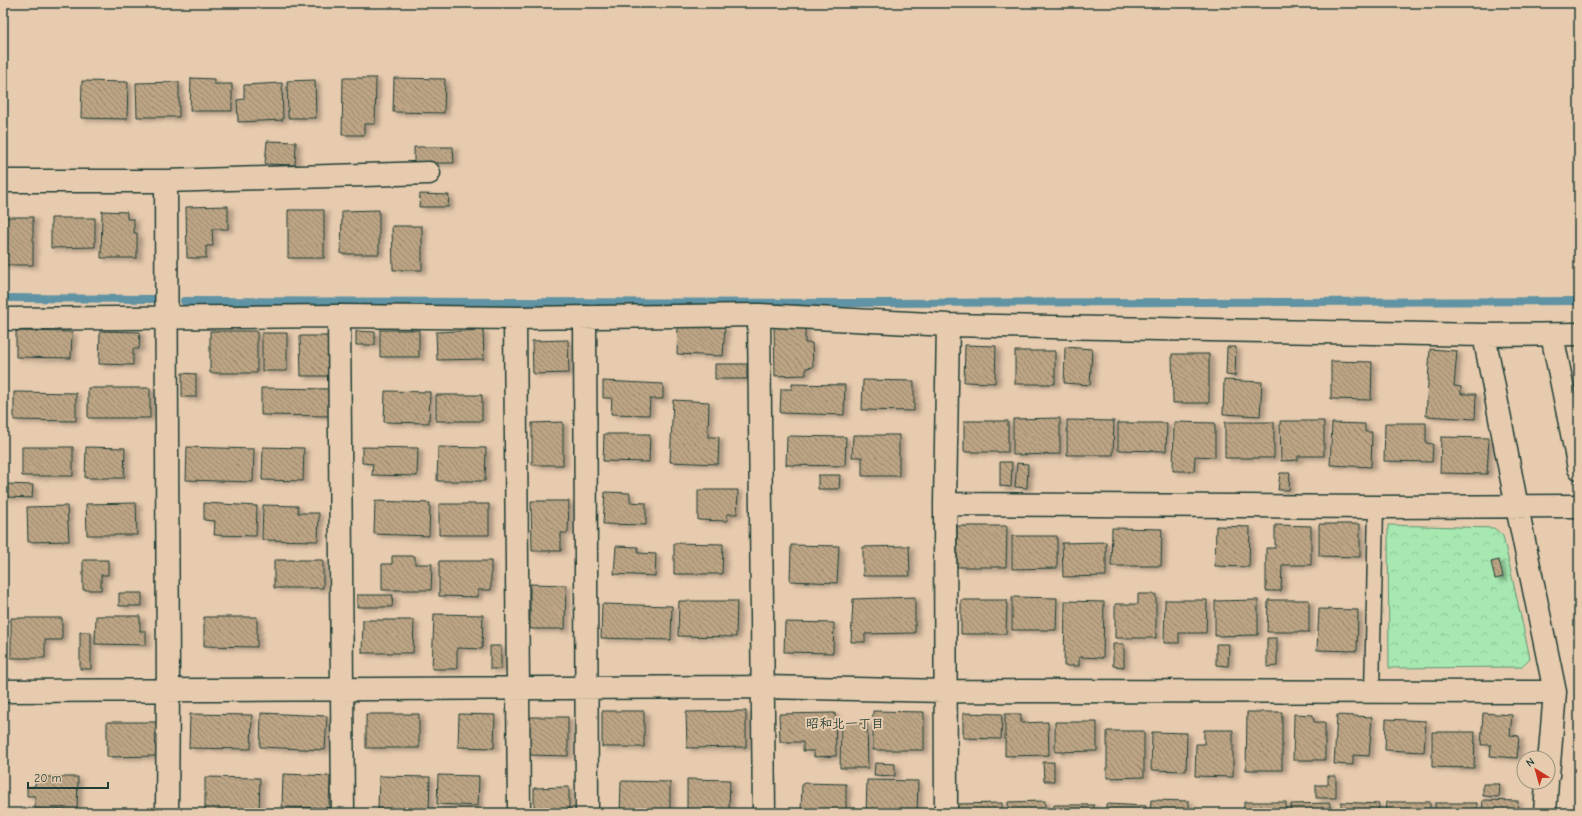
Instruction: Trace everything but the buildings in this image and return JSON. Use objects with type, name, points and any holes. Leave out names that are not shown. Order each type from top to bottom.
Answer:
[{"type":"street","points":[[3,181],[166,181],[429,173]]},
{"type":"street","points":[[166,181],[168,813]]},
{"type":"street","points":[[3,319],[339,316],[515,318],[759,315],[948,325],[1484,335],[1579,334]]},
{"type":"street","points":[[759,315],[764,687],[764,813]]},
{"type":"street","points":[[339,316],[343,813]]},
{"type":"street","points":[[585,316],[587,813]]},
{"type":"street","points":[[515,318],[519,813]]},
{"type":"street","points":[[946,813],[945,691],[948,325]]},
{"type":"street","points":[[1484,335],[1516,507],[1556,692],[1550,750]]},
{"type":"street","points":[[1552,335],[1579,468]]},
{"type":"street","points":[[946,504],[1376,507],[1579,506]]},
{"type":"street","points":[[3,691],[764,687],[945,691],[1556,692]]},
{"type":"street","points":[[1545,813],[1546,790]]},
{"type":"lane","points":[[1372,692],[1376,507]]},
{"type":"green space","points":[[1388,525],[1494,528],[1503,536],[1530,658],[1521,667],[1389,668]]},
{"type":"waterway","points":[[3,298],[153,299]]},
{"type":"waterway","points":[[184,301],[864,303],[1579,301]]},
{"type":"district","name":"昭和北一丁目","points":[[845,723]]}]
